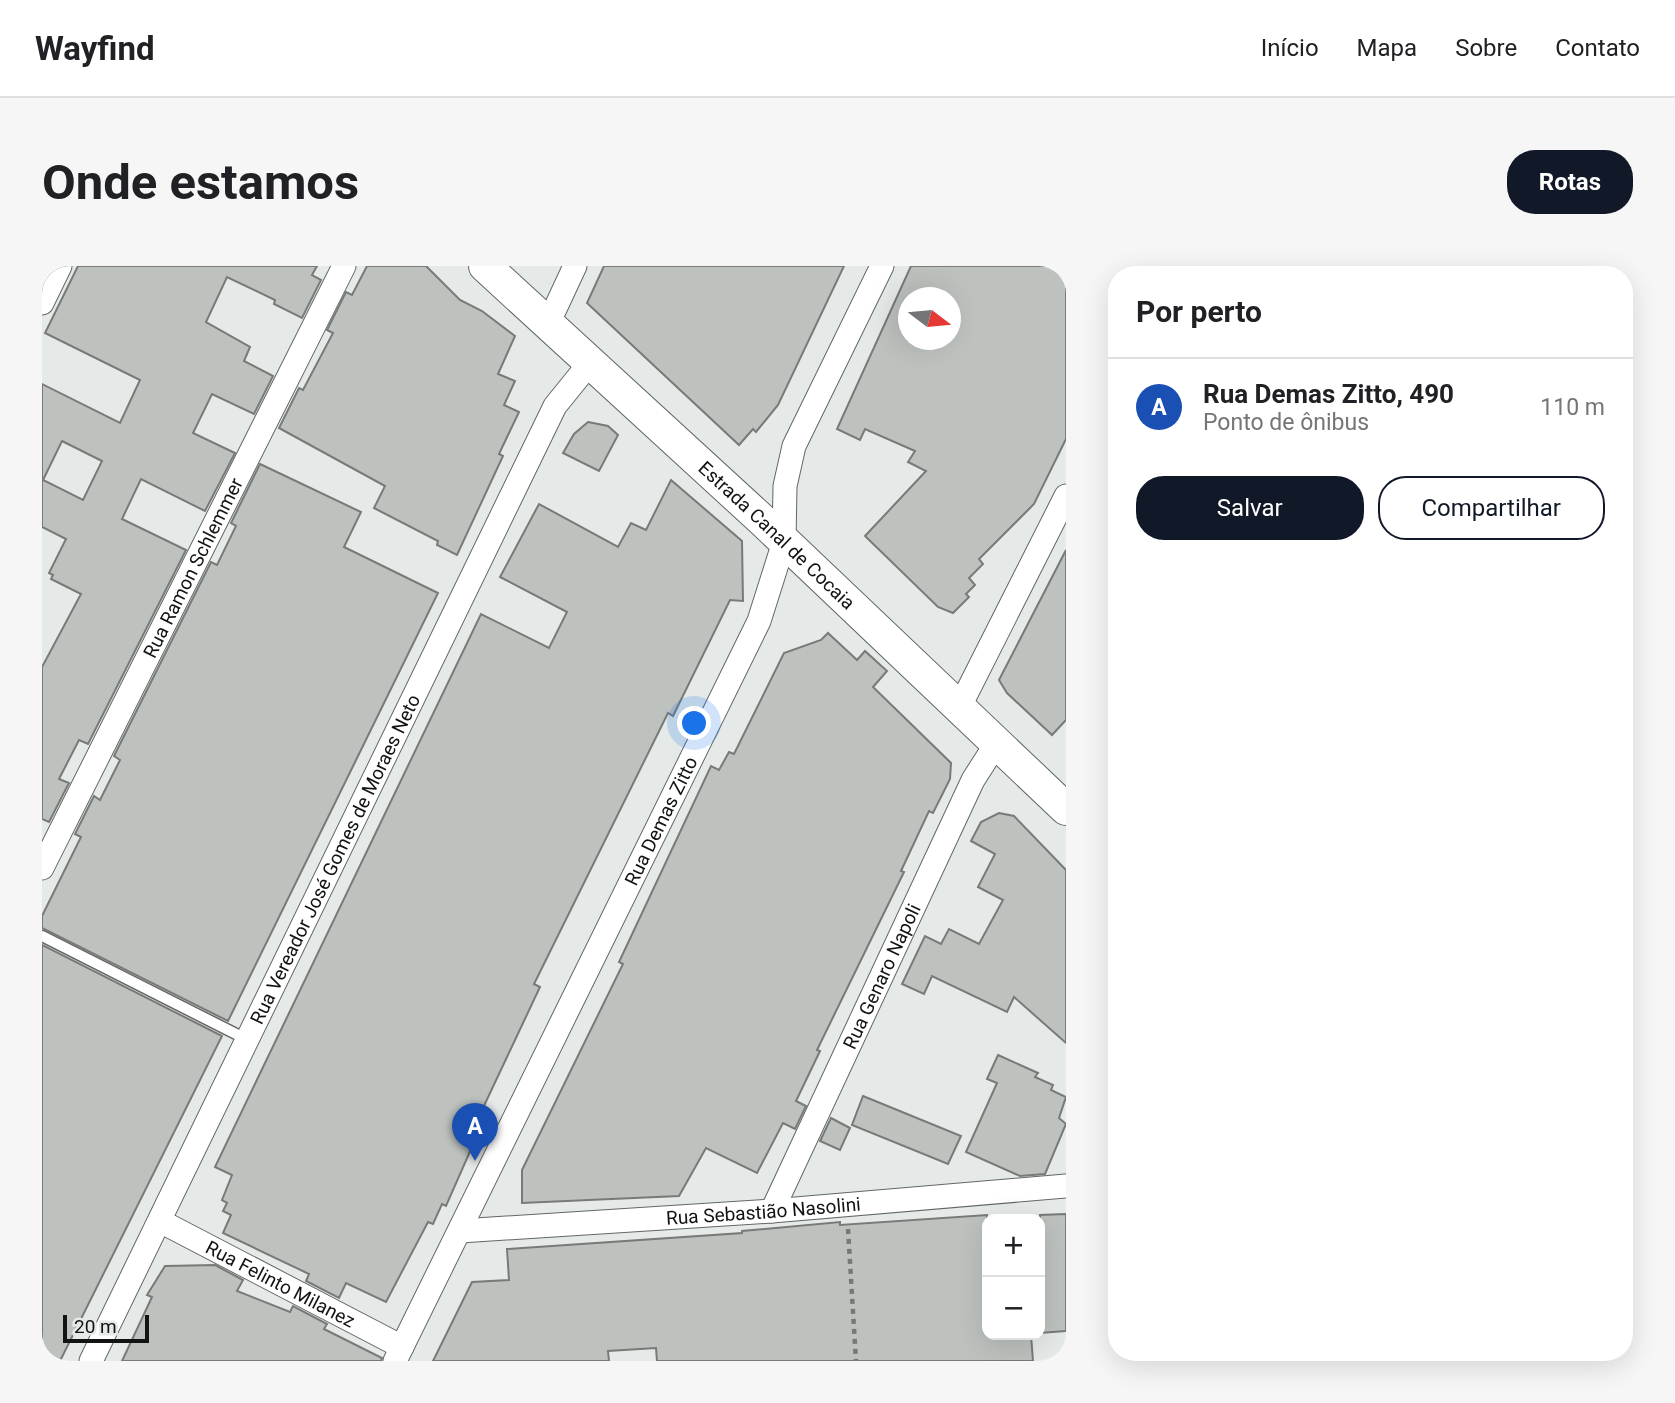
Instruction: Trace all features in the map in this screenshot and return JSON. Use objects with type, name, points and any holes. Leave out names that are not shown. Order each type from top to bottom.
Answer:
[{"type":"main road","name":"Estrada Canal de Cocaia","points":[[485,266],[784,542],[1066,809]]},
{"type":"street","points":[[42,303],[61,266]]},
{"type":"street","name":"Rua Ramon Schlemmer","points":[[42,868],[344,266]]},
{"type":"street","points":[[548,324],[575,266]]},
{"type":"street","name":"Rua Demas Zitto","points":[[399,1354],[759,621],[784,542],[785,486],[794,446],[881,266]]},
{"type":"street","name":"Rua Vereador José Gomes de Moraes Neto","points":[[91,1361],[555,406],[589,364]]},
{"type":"street","points":[[960,708],[1066,496]]},
{"type":"street","name":"Rua Genaro Napoli","points":[[772,1211],[973,780],[996,744]]},
{"type":"street","name":"Rua Sebastião Nasolini","points":[[460,1231],[772,1211],[1066,1186]]},
{"type":"street","name":"Rua Felinto Milanez","points":[[160,1221],[399,1354]]},
{"type":"lane","points":[[42,936],[248,1040]]},
{"type":"path","points":[[846,1203],[856,1361]]},
{"type":"building","points":[[78,266],[317,266],[312,275],[321,280],[302,318],[274,304],[275,300],[227,277],[206,322],[250,347],[244,361],[273,376],[254,414],[212,394],[193,433],[235,453],[205,511],[141,479],[122,519],[186,550],[88,744],[79,740],[59,779],[69,783],[49,822],[42,819],[42,667],[81,594],[51,579],[53,575],[49,573],[66,539],[42,527],[42,384],[120,423],[140,380],[45,333]],"holes":[[[62,441],[102,461],[83,500],[43,480]]]},
{"type":"building","points":[[367,266],[426,266],[460,300],[482,311],[515,336],[498,374],[515,381],[504,405],[519,412],[499,454],[503,456],[457,555],[437,545],[438,541],[374,508],[385,486],[279,428],[299,388],[303,390],[333,333],[327,330],[346,292],[352,295]]},
{"type":"building","points":[[604,266],[844,266],[778,405],[756,432],[753,429],[739,445],[587,303]]},
{"type":"building","points":[[911,266],[1066,266],[1066,439],[1034,504],[979,559],[983,564],[969,578],[975,585],[966,594],[969,597],[953,613],[938,607],[865,536],[926,471],[908,462],[915,451],[865,429],[860,440],[837,429],[898,295],[898,350],[961,350],[961,287],[901,287]]},
{"type":"building","points":[[588,422],[608,426],[618,435],[599,471],[563,453],[574,434]]},
{"type":"building","points":[[260,464],[361,512],[344,547],[438,593],[228,1021],[42,928],[42,916],[81,837],[75,834],[94,796],[100,800],[120,760],[114,756],[211,562],[217,565],[236,526],[231,523]]},
{"type":"building","points":[[671,480],[742,541],[743,601],[730,600],[673,716],[668,713],[534,984],[540,987],[466,1144],[472,1147],[446,1206],[442,1204],[433,1224],[428,1222],[386,1302],[346,1283],[339,1298],[306,1281],[309,1274],[223,1233],[231,1215],[223,1211],[227,1203],[222,1200],[232,1175],[215,1167],[481,614],[549,648],[567,612],[500,577],[539,504],[618,547],[631,523],[646,530]]},
{"type":"building","points":[[1066,550],[1066,720],[1052,735],[1007,693],[999,680]]},
{"type":"building","points":[[828,633],[857,660],[865,651],[887,671],[873,687],[951,763],[950,779],[933,813],[929,811],[901,871],[904,872],[817,1050],[820,1051],[796,1101],[806,1106],[795,1129],[783,1123],[757,1173],[706,1148],[679,1196],[522,1203],[522,1170],[623,964],[619,962],[711,766],[719,770],[729,752],[734,754],[784,653],[821,640]]},
{"type":"building","points":[[999,813],[1014,816],[1066,870],[1066,1043],[1014,997],[1007,1012],[932,976],[924,994],[902,984],[925,936],[941,944],[949,929],[979,944],[1003,900],[978,887],[995,854],[971,841],[981,822]]},
{"type":"building","points":[[42,945],[222,1036],[60,1361],[42,1361]]},
{"type":"building","points":[[998,1055],[1038,1073],[1035,1077],[1053,1085],[1051,1090],[1066,1097],[1059,1118],[1066,1124],[1045,1174],[1020,1176],[966,1152],[997,1083],[987,1079]]},
{"type":"building","points":[[863,1096],[961,1136],[948,1164],[852,1125]]},
{"type":"building","points":[[831,1118],[850,1128],[840,1150],[820,1141]]},
{"type":"building","points":[[1066,1214],[1066,1331],[1045,1333],[1045,1215]]},
{"type":"building","points":[[982,1215],[982,1340],[1031,1340],[1033,1361],[657,1361],[656,1348],[608,1351],[609,1361],[433,1361],[472,1282],[509,1280],[507,1249],[742,1233],[840,1222],[840,1225]]},
{"type":"building","points":[[215,1265],[243,1280],[237,1291],[290,1312],[293,1306],[327,1324],[324,1329],[382,1358],[381,1361],[122,1361],[152,1297],[147,1295],[165,1266]]},
{"type":"place","name":"Rua Demas Zitto, 490","points":[[475,1161]]}]
